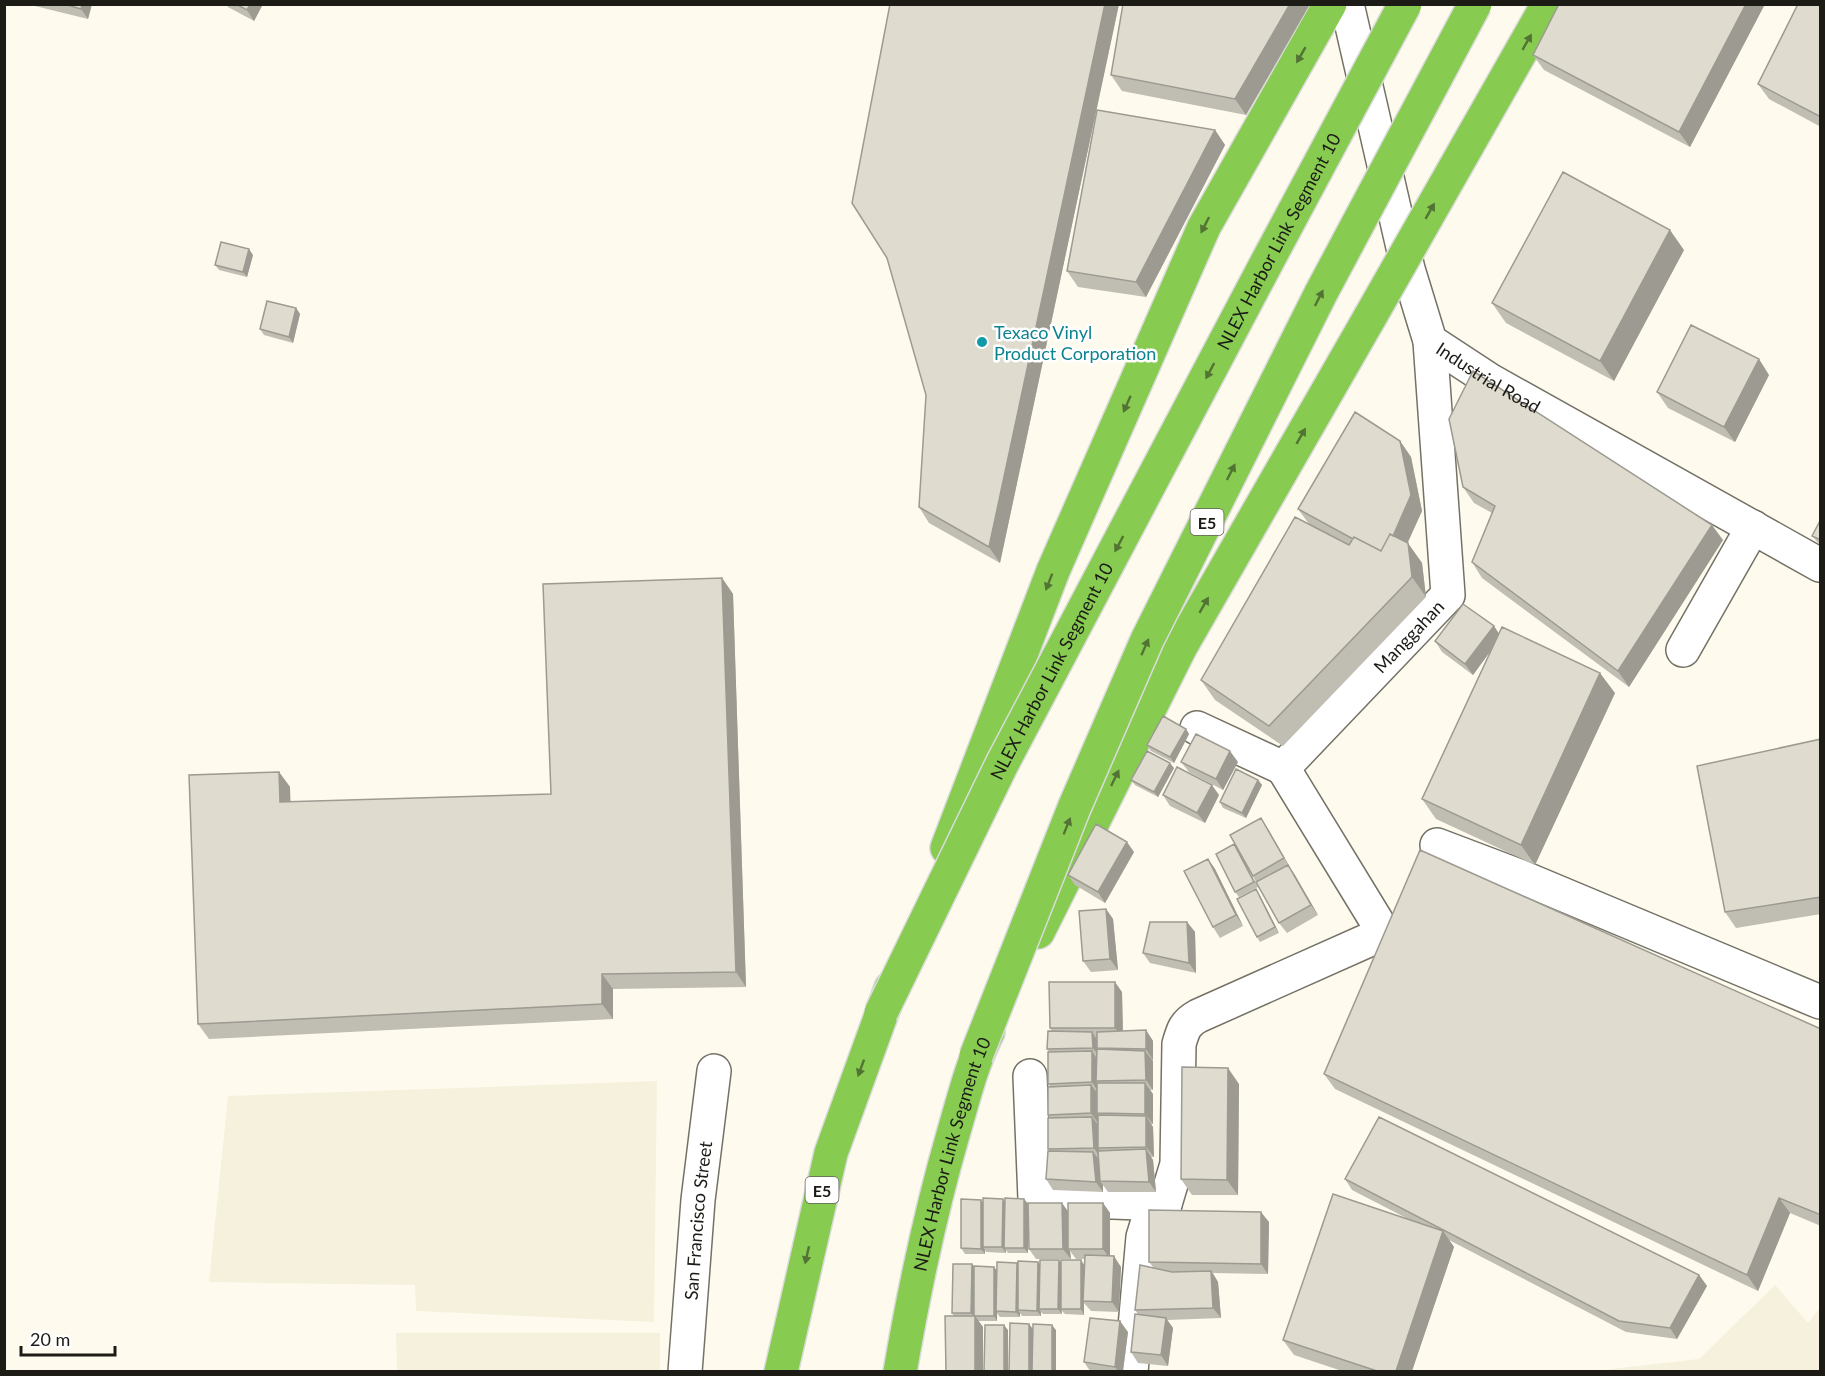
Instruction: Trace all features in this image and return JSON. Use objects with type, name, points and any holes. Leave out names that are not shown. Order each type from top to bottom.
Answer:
[{"type":"highway","points":[[880,1013],[983,756],[1053,571],[1204,227],[1330,4]]},
{"type":"highway","name":"NLEX Harbor Link Segment 10","points":[[781,1371],[831,1153],[880,1013],[1002,764],[1405,4]]},
{"type":"highway","name":"NLEX Harbor Link Segment 10","points":[[900,1371],[936,1190],[976,1056],[1074,808],[1147,640],[1321,293],[1474,4]]},
{"type":"highway","points":[[976,1056],[1180,648],[1548,4]]},
{"type":"street","name":"Industrial Road","points":[[1347,4],[1408,269],[1430,341],[1491,381],[1821,565]]},
{"type":"street","name":"Manggahan","points":[[1283,768],[1448,595],[1430,341]]},
{"type":"street","points":[[1683,650],[1753,527]]},
{"type":"street","points":[[1131,1371],[1143,1237],[1147,1224],[1165,1204],[1177,1164],[1179,1044],[1185,1026],[1198,1016],[1373,938],[1379,925],[1283,768],[1197,728]]},
{"type":"street","points":[[1437,845],[1519,876],[1821,1002]]},
{"type":"street","name":"San Francisco Street","points":[[684,1371],[698,1200],[714,1071]]},
{"type":"street","points":[[1030,1076],[1035,1199],[1165,1204]]},
{"type":"shaded area","points":[[657,1081],[654,1322],[416,1311],[415,1285],[209,1282],[228,1096]]},
{"type":"shaded area","points":[[1775,1285],[1808,1323],[1820,1308],[1820,1371],[1594,1371],[1699,1359]]},
{"type":"shaded area","points":[[396,1333],[660,1333],[660,1371],[397,1371]]},
{"type":"building","points":[[64,4],[82,4],[81,9]]},
{"type":"building","points":[[236,4],[250,4],[247,10]]},
{"type":"building","name":"Texaco Vinyl Product Corporation","points":[[890,4],[1105,4],[989,547],[919,507],[926,395],[887,258],[852,203]]},
{"type":"building","points":[[1123,4],[1290,4],[1235,99],[1111,75]]},
{"type":"building","points":[[1559,4],[1746,4],[1679,132],[1533,55]]},
{"type":"building","points":[[1798,4],[1821,4],[1821,117],[1758,84]]},
{"type":"building","points":[[1097,110],[1215,130],[1136,282],[1067,271]]},
{"type":"building","points":[[1563,172],[1670,230],[1600,361],[1492,303]]},
{"type":"building","points":[[221,242],[249,249],[243,272],[215,265]]},
{"type":"building","points":[[267,301],[296,308],[289,337],[260,329]]},
{"type":"building","points":[[1691,325],[1759,359],[1724,427],[1657,392]]},
{"type":"building","points":[[1473,371],[1712,525],[1618,671],[1472,562],[1495,506],[1463,487],[1449,419]]},
{"type":"building","points":[[1355,412],[1400,441],[1411,495],[1393,536],[1390,534],[1381,551],[1354,537],[1353,539],[1298,509]]},
{"type":"building","points":[[1295,517],[1349,545],[1354,537],[1381,551],[1390,534],[1408,543],[1412,577],[1269,726],[1201,680]]},
{"type":"building","points":[[1821,519],[1821,540],[1812,536]]},
{"type":"building","points":[[722,578],[736,972],[602,974],[602,1004],[198,1024],[189,775],[279,772],[280,802],[551,794],[543,584]]},
{"type":"building","points":[[1463,604],[1494,626],[1465,664],[1435,641]]},
{"type":"building","points":[[1502,627],[1600,673],[1521,845],[1422,799]]},
{"type":"building","points":[[1163,716],[1186,729],[1170,757],[1147,745]]},
{"type":"building","points":[[1196,734],[1230,751],[1216,779],[1181,762]]},
{"type":"building","points":[[1821,739],[1821,897],[1725,912],[1697,766]]},
{"type":"building","points":[[1147,751],[1170,763],[1154,792],[1131,780]]},
{"type":"building","points":[[1177,767],[1212,785],[1197,813],[1163,795]]},
{"type":"building","points":[[1236,769],[1258,780],[1242,813],[1220,802]]},
{"type":"building","points":[[1261,818],[1284,858],[1253,876],[1230,835]]},
{"type":"building","points":[[1096,824],[1127,842],[1098,892],[1068,875]]},
{"type":"building","points":[[1234,844],[1254,882],[1235,892],[1216,854]]},
{"type":"building","points":[[1420,850],[1821,1029],[1821,1215],[1779,1198],[1747,1275],[1324,1074]]},
{"type":"building","points":[[1208,859],[1236,915],[1213,927],[1184,871]]},
{"type":"building","points":[[1288,865],[1311,905],[1279,923],[1256,882]]},
{"type":"building","points":[[1256,889],[1275,927],[1257,937],[1237,899]]},
{"type":"building","points":[[1106,909],[1110,959],[1083,961],[1079,911]]},
{"type":"building","points":[[1150,922],[1187,922],[1189,963],[1143,953]]},
{"type":"building","points":[[1049,982],[1115,982],[1115,1028],[1050,1028]]},
{"type":"building","points":[[1146,1030],[1146,1049],[1097,1048],[1097,1032]]},
{"type":"building","points":[[1048,1031],[1092,1032],[1093,1048],[1047,1049]]},
{"type":"building","points":[[1097,1049],[1145,1051],[1146,1080],[1096,1081]]},
{"type":"building","points":[[1092,1051],[1092,1082],[1048,1084],[1048,1052]]},
{"type":"building","points":[[1182,1067],[1228,1068],[1227,1180],[1181,1179]]},
{"type":"building","points":[[1097,1083],[1145,1083],[1145,1114],[1097,1113]]},
{"type":"building","points":[[1091,1085],[1091,1113],[1048,1115],[1048,1087]]},
{"type":"building","points":[[1098,1115],[1146,1116],[1146,1147],[1098,1148]]},
{"type":"building","points":[[1092,1117],[1094,1148],[1048,1149],[1048,1118]]},
{"type":"building","points":[[1379,1117],[1699,1275],[1670,1328],[1619,1321],[1345,1179]]},
{"type":"building","points":[[1146,1149],[1149,1182],[1100,1181],[1098,1151]]},
{"type":"building","points":[[1048,1151],[1093,1152],[1096,1182],[1046,1179]]},
{"type":"building","points":[[1333,1194],[1443,1231],[1396,1371],[1377,1371],[1283,1340]]},
{"type":"building","points":[[983,1198],[1003,1199],[1002,1247],[983,1247]]},
{"type":"building","points":[[1005,1198],[1024,1199],[1024,1248],[1004,1248]]},
{"type":"building","points":[[961,1199],[981,1200],[981,1249],[961,1248]]},
{"type":"building","points":[[1028,1203],[1062,1203],[1063,1249],[1029,1249]]},
{"type":"building","points":[[1068,1203],[1103,1203],[1103,1249],[1068,1249]]},
{"type":"building","points":[[1149,1210],[1261,1212],[1261,1264],[1149,1262]]},
{"type":"building","points":[[1085,1255],[1114,1256],[1112,1302],[1083,1301]]},
{"type":"building","points":[[1040,1260],[1059,1260],[1058,1309],[1039,1309]]},
{"type":"building","points":[[1061,1260],[1081,1260],[1081,1309],[1061,1309]]},
{"type":"building","points":[[1018,1261],[1038,1262],[1037,1311],[1018,1310]]},
{"type":"building","points":[[997,1262],[1017,1263],[1016,1312],[996,1311]]},
{"type":"building","points":[[953,1264],[972,1264],[971,1313],[952,1313]]},
{"type":"building","points":[[1140,1265],[1172,1272],[1211,1271],[1213,1308],[1135,1310]]},
{"type":"building","points":[[974,1266],[994,1267],[994,1316],[974,1316]]},
{"type":"building","points":[[1135,1314],[1166,1318],[1161,1355],[1131,1352]]},
{"type":"building","points":[[945,1316],[975,1316],[975,1371],[946,1371]]},
{"type":"building","points":[[1090,1318],[1120,1321],[1115,1367],[1084,1362]]},
{"type":"building","points":[[1010,1323],[1029,1324],[1029,1371],[1009,1371]]},
{"type":"building","points":[[1033,1324],[1052,1325],[1052,1371],[1032,1371]]},
{"type":"building","points":[[985,1325],[1004,1325],[1004,1371],[984,1371]]},
{"type":"place","name":"Texaco Vinyl Product Corporation","points":[[982,342]]}]
